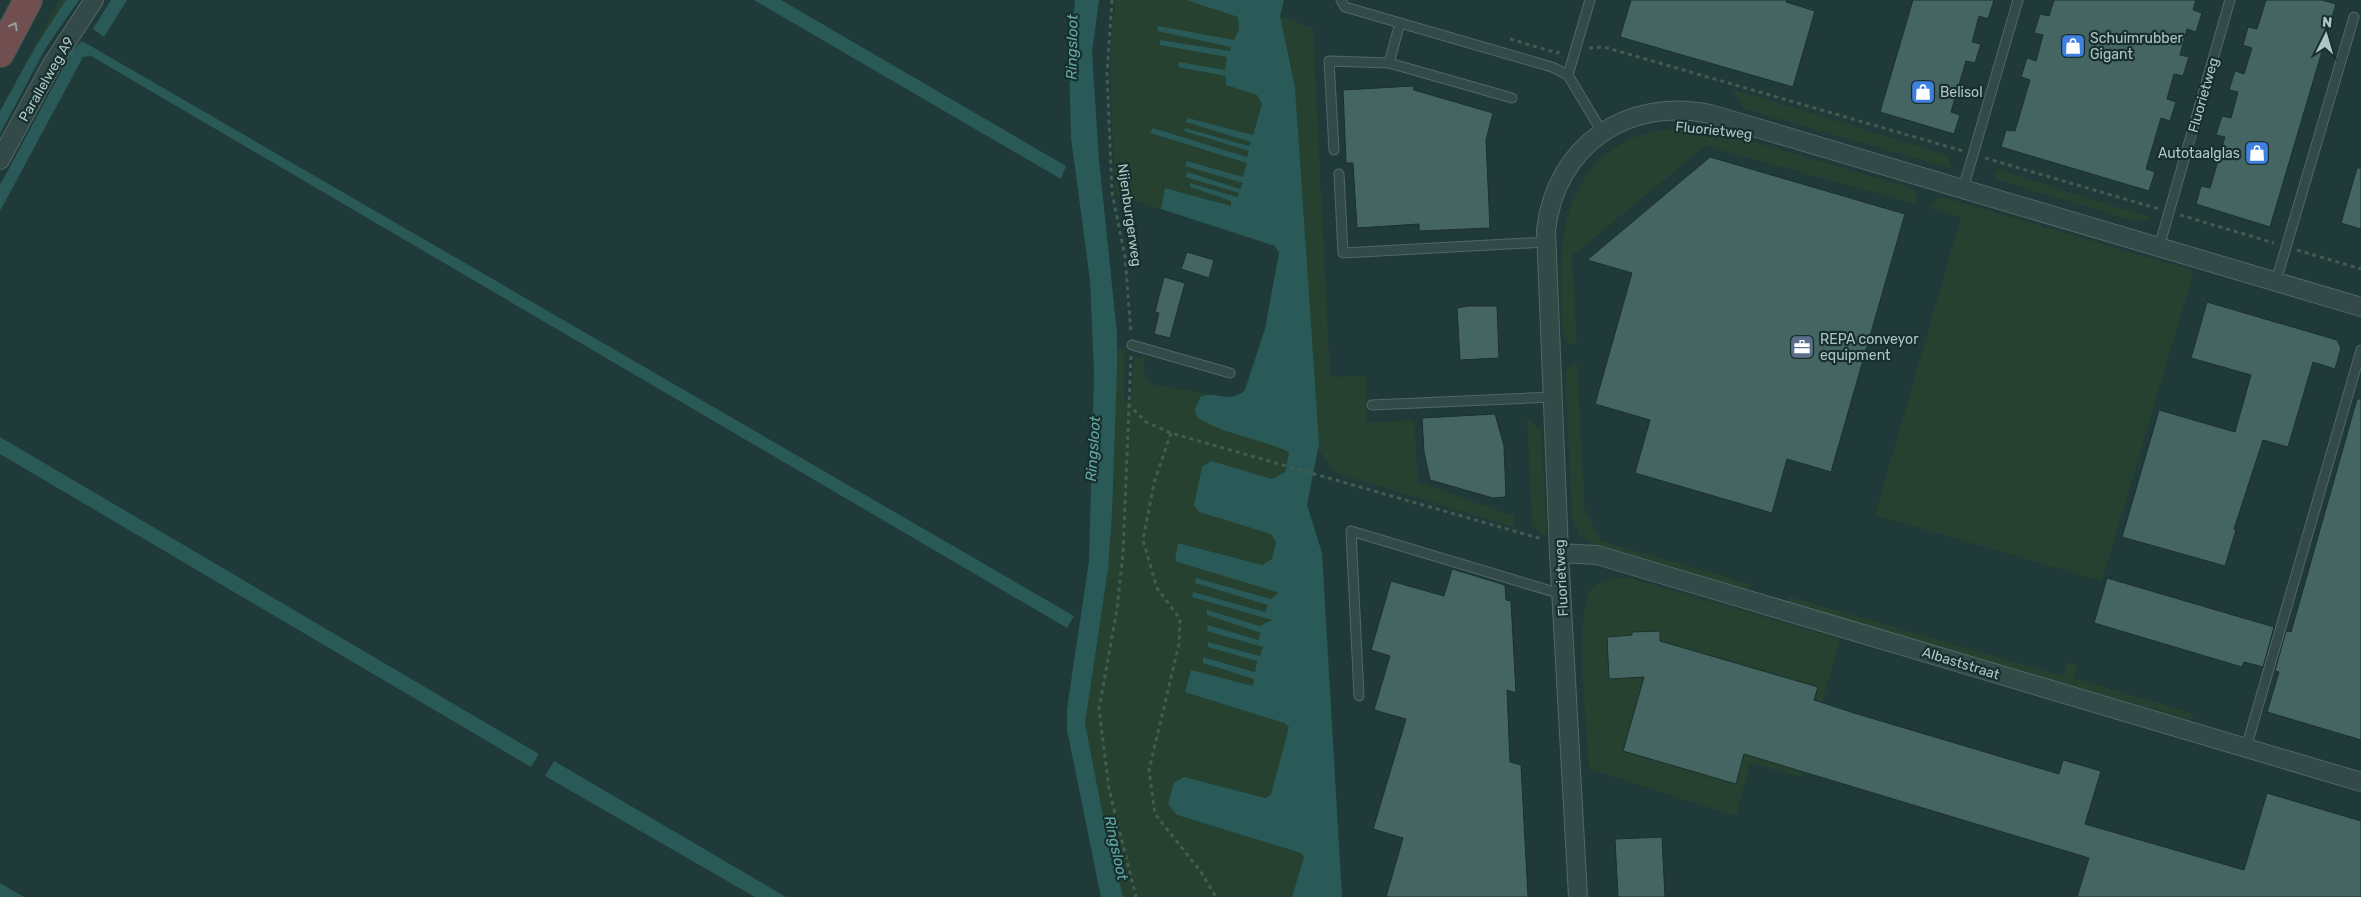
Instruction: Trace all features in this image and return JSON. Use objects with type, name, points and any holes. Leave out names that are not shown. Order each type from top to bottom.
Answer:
[{"type":"highway","points":[[0,53],[28,0]]},
{"type":"street","name":"Parallelweg A9","points":[[0,160],[52,64],[94,0]]},
{"type":"street","name":"Fluorietweg","points":[[1578,897],[1561,594],[1546,242],[1548,215],[1564,172],[1581,151],[1602,132],[1638,114],[1660,111],[1692,111],[2361,307]]},
{"type":"street","name":"Albaststraat","points":[[1559,548],[1597,556],[2361,782]]},
{"type":"lane","points":[[1341,0],[1345,7],[1552,67],[1568,75],[1602,132]]},
{"type":"lane","points":[[1568,75],[1590,0]]},
{"type":"lane","points":[[1963,189],[2018,0]]},
{"type":"lane","name":"Fluorietweg","points":[[2159,247],[2230,0]]},
{"type":"lane","points":[[2276,282],[2354,17]]},
{"type":"lane","points":[[1389,63],[1400,23]]},
{"type":"lane","points":[[1334,150],[1329,61],[1389,63],[1512,98]]},
{"type":"lane","points":[[1339,174],[1343,253],[1546,242]]},
{"type":"lane","points":[[1132,345],[1230,373]]},
{"type":"lane","points":[[2246,748],[2361,350]]},
{"type":"lane","points":[[1372,405],[1552,397]]},
{"type":"lane","points":[[1359,696],[1351,531],[1561,594]]},
{"type":"path","name":"Nijenburgerweg","points":[[1112,0],[1107,74],[1112,192],[1125,257],[1132,345],[1123,554],[1117,609],[1099,709],[1109,788],[1136,897]]},
{"type":"path","points":[[1501,37],[1557,53],[1577,46],[1596,49],[1604,47],[2361,269]]},
{"type":"path","points":[[1128,404],[1146,422],[1171,433],[1276,462],[1559,548]]},
{"type":"path","points":[[1171,433],[1154,483],[1143,540],[1157,588],[1180,619],[1179,644],[1149,770],[1155,814],[1201,872],[1216,897]]},
{"type":"green space","points":[[59,0],[66,0],[36,46],[0,111]]},
{"type":"green space","points":[[1115,0],[1186,0],[1239,17],[1239,29],[1234,41],[1158,26],[1158,31],[1231,47],[1229,51],[1161,40],[1160,44],[1227,57],[1225,70],[1180,62],[1226,76],[1226,85],[1257,95],[1262,104],[1253,135],[1188,118],[1186,121],[1251,142],[1249,146],[1185,128],[1184,131],[1249,151],[1248,157],[1153,128],[1151,134],[1247,163],[1243,177],[1188,161],[1186,166],[1243,183],[1241,189],[1188,172],[1185,177],[1239,193],[1237,197],[1191,183],[1190,187],[1231,201],[1231,206],[1166,188],[1161,209],[1116,195],[1111,73]]},
{"type":"green space","points":[[1280,16],[1313,28],[1330,377],[1366,376],[1367,423],[1414,420],[1418,482],[1514,516],[1514,527],[1336,473],[1318,449],[1295,87]]},
{"type":"green space","points":[[1732,89],[1947,155],[1953,169],[1744,109]]},
{"type":"green space","points":[[1669,129],[1734,136],[1908,187],[1915,191],[1918,201],[1916,204],[1705,146],[1572,256],[1577,345],[1569,344],[1563,337],[1561,265],[1567,218],[1575,196],[1587,176],[1611,150],[1639,136]]},
{"type":"green space","points":[[1996,169],[2152,218],[2137,222],[1995,179]]},
{"type":"green space","points":[[1938,198],[1946,198],[2194,271],[2102,581],[1875,515],[1961,217],[1929,208]]},
{"type":"green space","points":[[1117,349],[1125,350],[1124,401],[1131,402],[1134,360],[1145,356],[1145,375],[1152,384],[1209,394],[1201,396],[1261,440],[1289,452],[1285,472],[1272,479],[1211,462],[1199,512],[1272,534],[1276,541],[1272,559],[1262,565],[1179,543],[1175,560],[1280,593],[1271,599],[1196,578],[1195,583],[1268,605],[1266,612],[1193,592],[1192,597],[1272,620],[1260,626],[1207,610],[1207,615],[1261,633],[1258,640],[1208,625],[1208,631],[1263,647],[1260,656],[1209,642],[1208,647],[1257,661],[1256,672],[1204,657],[1203,663],[1254,679],[1253,686],[1191,671],[1185,692],[1284,723],[1289,727],[1272,795],[1177,815],[1301,853],[1304,857],[1292,897],[1123,897],[1103,816],[1085,723],[1108,569],[1112,514]]},
{"type":"green space","points":[[1573,364],[1577,364],[1585,511],[1601,541],[1750,584],[1748,589],[1745,590],[1593,545],[1579,535],[1572,518],[1565,375],[1568,368]]},
{"type":"green space","points":[[1527,418],[1541,431],[1547,537],[1532,525]]},
{"type":"green space","points":[[1626,577],[1840,639],[1801,777],[1750,763],[1736,816],[1589,769],[1582,648],[1586,604],[1591,590],[1598,583]]},
{"type":"green space","points":[[1787,596],[2062,676],[2067,662],[2078,665],[2074,678],[2195,714],[2190,720],[1789,603]]},
{"type":"water","points":[[66,0],[79,0],[45,49],[0,134],[0,111],[36,46]]},
{"type":"water","points":[[111,0],[127,0],[104,37],[93,29]]},
{"type":"water","points":[[754,0],[781,0],[1066,166],[1061,179]]},
{"type":"water","name":"Ringsloot","points":[[1075,0],[1099,0],[1092,52],[1099,160],[1117,333],[1112,514],[1108,569],[1085,723],[1103,816],[1123,897],[1101,897],[1067,730],[1067,709],[1089,561],[1094,374],[1090,280],[1071,138],[1069,60]]},
{"type":"water","points":[[1186,0],[1284,0],[1280,16],[1295,87],[1319,444],[1307,505],[1322,553],[1342,897],[1292,897],[1304,857],[1301,853],[1177,815],[1168,804],[1174,783],[1184,777],[1265,798],[1271,795],[1289,727],[1284,723],[1185,692],[1191,670],[1253,686],[1254,679],[1203,663],[1203,657],[1255,672],[1257,661],[1208,647],[1208,642],[1260,656],[1263,647],[1207,631],[1208,625],[1258,640],[1261,633],[1207,615],[1207,610],[1260,626],[1272,620],[1192,597],[1193,592],[1265,612],[1268,605],[1195,583],[1196,578],[1271,599],[1279,593],[1175,561],[1178,543],[1262,565],[1272,559],[1276,542],[1271,534],[1199,512],[1194,505],[1202,467],[1211,461],[1272,479],[1285,472],[1289,452],[1218,428],[1197,417],[1195,410],[1201,396],[1229,397],[1240,394],[1245,390],[1265,329],[1279,253],[1275,246],[1161,209],[1165,188],[1231,206],[1231,201],[1190,187],[1190,183],[1237,197],[1239,193],[1185,177],[1188,172],[1240,189],[1243,183],[1185,166],[1187,161],[1243,177],[1247,163],[1150,133],[1153,128],[1247,157],[1249,151],[1184,131],[1185,128],[1249,146],[1251,142],[1186,122],[1188,118],[1253,135],[1262,104],[1257,95],[1226,85],[1226,76],[1178,67],[1179,62],[1225,70],[1227,57],[1160,45],[1160,40],[1230,51],[1231,47],[1157,31],[1158,26],[1234,40],[1239,29],[1238,17]]},
{"type":"water","points":[[82,41],[1074,616],[1067,628],[91,56],[83,57],[0,211],[0,185],[72,51]]},
{"type":"water","points":[[0,437],[539,754],[531,767],[0,454]]},
{"type":"water","points":[[554,761],[786,897],[755,897],[545,776]]},
{"type":"water","points":[[0,883],[24,897],[0,897]]},
{"type":"building","points":[[1631,0],[1787,0],[1786,2],[1815,11],[1793,87],[1620,37]]},
{"type":"building","points":[[1913,0],[1994,0],[1988,19],[1979,16],[1972,42],[1981,44],[1975,63],[1966,61],[1951,112],[1960,115],[1954,134],[1880,112]]},
{"type":"building","points":[[2054,0],[2196,0],[2193,10],[2202,13],[2196,32],[2187,29],[2180,55],[2189,57],[2183,76],[2174,74],[2167,99],[2176,102],[2170,121],[2161,118],[2146,169],[2155,172],[2149,191],[2001,147],[2006,130],[2015,131],[2030,80],[2021,77],[2027,58],[2036,61],[2043,35],[2034,33],[2040,14],[2049,16]]},
{"type":"building","points":[[2266,0],[2322,0],[2336,4],[2270,227],[2196,204],[2201,186],[2210,188],[2225,137],[2216,135],[2222,116],[2231,118],[2238,92],[2229,90],[2235,71],[2244,74],[2252,48],[2243,45],[2248,27],[2257,29]]},
{"type":"building","points":[[1413,86],[1414,90],[1493,113],[1486,140],[1490,228],[1419,231],[1419,224],[1357,228],[1353,163],[1346,163],[1343,90]]},
{"type":"building","points":[[1710,157],[1905,214],[1831,472],[1787,459],[1772,513],[1635,473],[1650,420],[1595,404],[1632,273],[1587,260]]},
{"type":"building","points":[[2357,168],[2361,168],[2361,229],[2341,223]]},
{"type":"building","points":[[1187,252],[1214,260],[1209,278],[1181,269]]},
{"type":"building","points":[[1164,277],[1185,283],[1170,338],[1154,334],[1159,313],[1155,312]]},
{"type":"building","points":[[2207,302],[2337,340],[2341,348],[2335,369],[2313,362],[2288,447],[2263,440],[2234,529],[2236,530],[2225,566],[2122,537],[2159,410],[2235,432],[2251,375],[2191,358]]},
{"type":"building","points":[[1497,306],[1499,358],[1460,360],[1457,308]]},
{"type":"building","points":[[2357,399],[2361,399],[2361,740],[2267,712],[2279,672],[2275,671],[2286,631],[2291,632]]},
{"type":"building","points":[[1495,414],[1504,446],[1506,497],[1493,498],[1430,480],[1424,452],[1422,418]]},
{"type":"building","points":[[1452,569],[1505,585],[1506,600],[1511,601],[1516,693],[1507,690],[1510,762],[1521,765],[1528,897],[1386,897],[1403,838],[1373,829],[1406,719],[1374,710],[1390,656],[1371,650],[1391,581],[1444,596]]},
{"type":"building","points":[[2107,578],[2274,627],[2263,667],[2244,662],[2242,667],[2094,623]]},
{"type":"building","points":[[1660,631],[1660,641],[1818,687],[1814,700],[1854,713],[2059,774],[2063,760],[2101,771],[2085,824],[2244,870],[2267,793],[2361,821],[2361,897],[2077,897],[2089,858],[1744,754],[1736,784],[1623,751],[1644,677],[1609,679],[1607,637],[1632,635],[1632,632]]},
{"type":"building","points":[[1662,837],[1665,897],[1618,897],[1615,839]]},
{"type":"place","name":"Schuimrubber Gigant","points":[[2073,46]]},
{"type":"place","name":"Belisol","points":[[1923,92]]},
{"type":"place","name":"Autotaalglas","points":[[2257,153]]},
{"type":"place","name":"REPA conveyor equipment","points":[[1802,347]]}]
